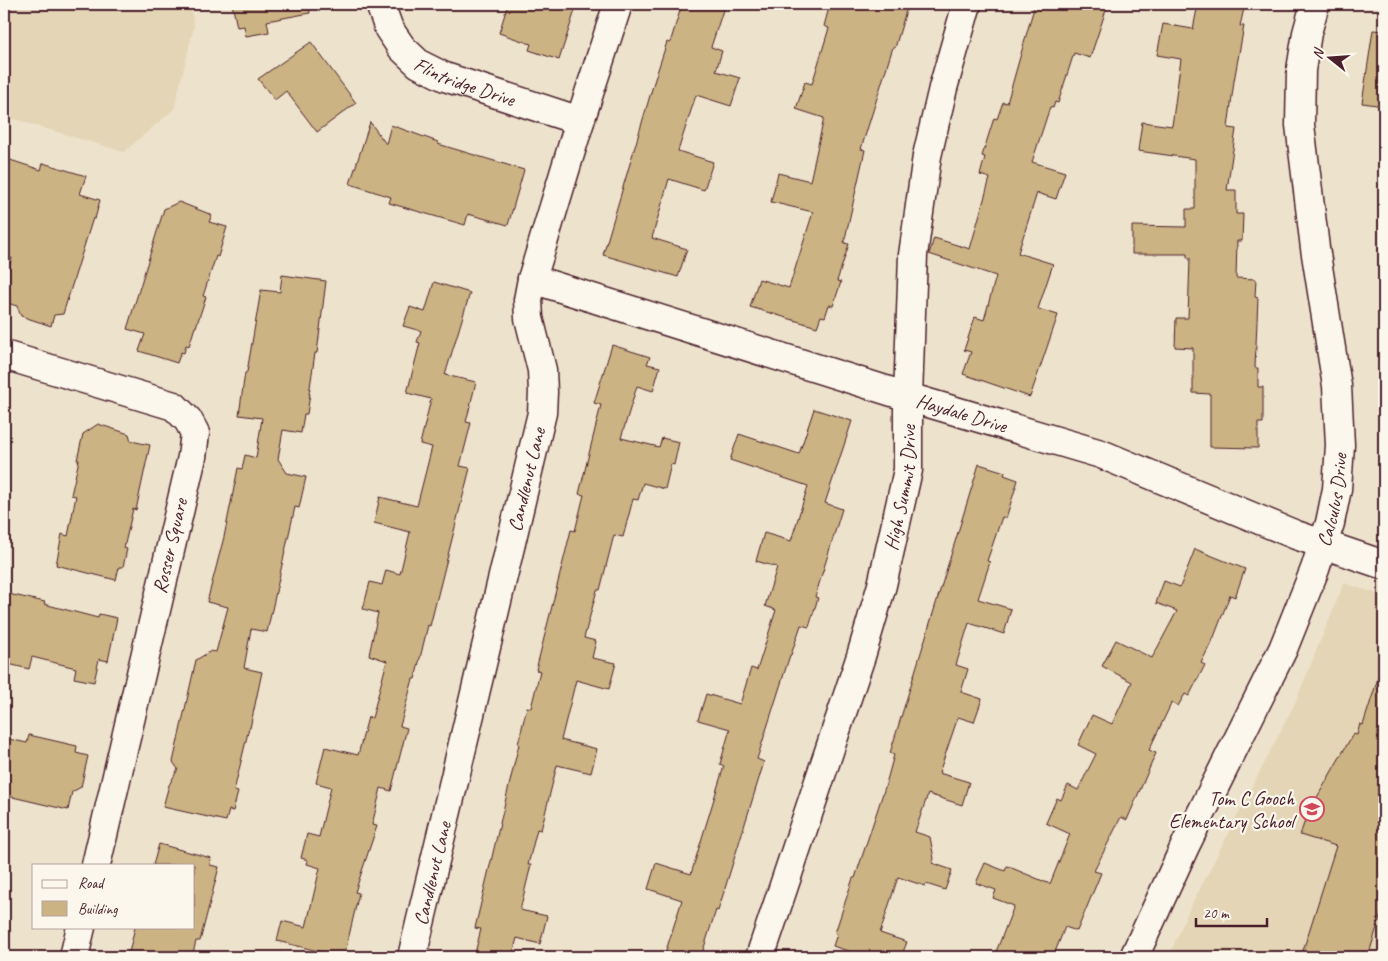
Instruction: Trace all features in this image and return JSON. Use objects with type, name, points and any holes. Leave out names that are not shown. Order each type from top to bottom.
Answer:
[{"type":"street","name":"Flintridge Drive","points":[[380,4],[389,29],[402,48],[419,64],[445,77],[580,121]]},
{"type":"street","name":"Candlenut Lane","points":[[412,957],[542,413],[542,370],[529,318],[528,300],[532,279],[618,4]]},
{"type":"street","name":"High Summit Drive","points":[[760,957],[882,585],[908,470],[908,397],[913,255],[927,156],[966,4]]},
{"type":"street","name":"Calculus Drive","points":[[1134,957],[1186,844],[1283,649],[1315,569],[1330,523],[1337,489],[1340,445],[1337,386],[1314,248],[1300,125],[1301,70],[1307,33],[1315,4]]},
{"type":"street","name":"Haydale Drive","points":[[532,279],[908,397],[1101,454],[1296,535],[1384,565]]},
{"type":"street","name":"Rosser Square","points":[[4,355],[174,406],[188,420],[194,433],[192,457],[96,864]]},
{"type":"street","points":[[74,957],[81,928]]},
{"type":"shaded area","points":[[4,4],[190,4],[194,26],[174,109],[124,152],[4,116]]},
{"type":"shaded area","name":"Tom C Gooch Elementary School","points":[[1344,583],[1384,596],[1384,957],[1169,957],[1186,916],[1295,703]]},
{"type":"building","points":[[232,4],[309,4],[310,13],[267,21],[269,32],[246,36],[244,26],[237,27]]},
{"type":"building","points":[[508,4],[577,4],[559,60],[529,50],[531,44],[499,33]]},
{"type":"building","points":[[682,4],[725,4],[711,47],[722,51],[716,71],[740,78],[731,106],[696,95],[678,151],[713,162],[704,190],[669,179],[652,238],[687,249],[678,277],[603,255],[654,82],[667,42],[670,43]]},
{"type":"building","points":[[830,4],[908,4],[861,149],[865,150],[844,243],[849,244],[837,281],[841,282],[833,306],[829,305],[825,317],[821,316],[817,327],[750,307],[759,279],[789,288],[813,212],[771,202],[778,173],[810,181],[824,118],[796,109],[805,82],[812,84],[829,28],[824,26]]},
{"type":"building","points":[[1035,4],[1108,4],[1090,58],[1074,53],[1058,103],[1055,102],[1053,108],[1050,107],[1032,162],[1065,172],[1056,199],[1037,193],[1018,253],[1053,264],[1038,309],[1058,315],[1030,397],[963,374],[971,352],[964,350],[975,317],[984,320],[996,276],[929,254],[934,238],[970,249],[990,178],[980,175],[985,157],[982,156],[994,118],[997,119],[1003,102],[1007,103]]},
{"type":"building","points":[[1198,4],[1245,4],[1240,26],[1244,26],[1228,128],[1236,129],[1227,190],[1236,190],[1236,214],[1243,214],[1242,241],[1237,241],[1236,278],[1256,279],[1255,297],[1258,298],[1255,368],[1258,368],[1258,387],[1263,387],[1263,423],[1258,423],[1258,448],[1210,447],[1210,394],[1193,393],[1193,348],[1175,347],[1176,318],[1188,318],[1190,258],[1187,258],[1187,254],[1132,254],[1132,226],[1186,227],[1186,209],[1195,209],[1195,159],[1138,151],[1142,122],[1172,126],[1181,59],[1157,55],[1163,24],[1193,29]]},
{"type":"building","points":[[1373,30],[1384,31],[1384,106],[1362,103]]},
{"type":"building","points":[[311,42],[356,103],[317,132],[286,91],[275,100],[258,79]]},
{"type":"building","points":[[370,122],[386,144],[391,125],[438,142],[438,144],[524,170],[508,225],[468,214],[465,225],[389,203],[391,197],[350,184]]},
{"type":"building","points":[[4,158],[41,170],[43,163],[86,176],[80,194],[100,200],[63,314],[54,315],[51,326],[21,316],[17,306],[4,302],[4,284],[12,258],[4,257]]},
{"type":"building","points":[[179,202],[212,215],[209,222],[227,227],[203,296],[206,297],[196,327],[189,346],[186,345],[184,353],[181,352],[177,363],[139,351],[145,334],[127,329],[164,209]]},
{"type":"building","points":[[282,275],[326,281],[307,414],[304,414],[301,433],[283,430],[278,459],[287,473],[306,477],[299,508],[295,507],[267,632],[251,629],[244,668],[262,672],[234,791],[238,792],[233,811],[229,810],[226,821],[163,807],[169,785],[178,769],[173,762],[196,660],[211,651],[216,652],[228,607],[207,602],[224,537],[238,468],[242,469],[245,455],[256,458],[262,418],[239,415],[261,290],[280,292]]},
{"type":"building","points":[[434,282],[470,293],[445,375],[476,382],[466,422],[471,423],[460,466],[470,468],[430,626],[428,625],[415,679],[413,679],[400,726],[407,728],[391,791],[381,788],[372,825],[377,826],[355,892],[359,893],[343,957],[277,941],[282,921],[306,927],[320,868],[307,864],[308,860],[301,858],[307,834],[319,837],[331,787],[316,783],[325,747],[358,755],[368,717],[372,718],[387,661],[369,655],[378,613],[363,609],[370,582],[382,585],[386,570],[400,574],[410,532],[374,523],[380,497],[417,506],[432,447],[420,444],[431,399],[407,393],[420,343],[417,342],[421,331],[403,326],[410,307],[425,312]]},
{"type":"building","points":[[612,345],[650,357],[647,364],[660,367],[653,391],[637,386],[621,438],[659,447],[662,438],[679,442],[674,465],[671,464],[665,489],[643,483],[638,500],[633,499],[623,537],[614,535],[600,590],[597,590],[584,638],[596,641],[592,658],[616,663],[609,689],[576,680],[561,740],[597,749],[591,773],[557,765],[541,830],[537,829],[528,865],[531,865],[520,910],[547,916],[540,944],[517,938],[512,957],[474,957],[481,929],[475,928],[518,744],[527,707],[531,708],[540,671],[536,670],[571,530],[575,531],[584,495],[579,494],[601,405],[594,403]]},
{"type":"building","points":[[814,409],[852,421],[825,503],[842,509],[815,597],[818,598],[809,627],[801,625],[790,655],[757,759],[764,762],[718,911],[716,910],[701,957],[664,957],[682,900],[648,889],[656,863],[691,874],[724,766],[720,764],[730,729],[698,720],[706,694],[740,704],[751,668],[757,670],[776,610],[765,606],[777,567],[756,561],[764,533],[791,541],[808,486],[730,460],[739,434],[799,454]]},
{"type":"building","points":[[98,424],[129,434],[131,441],[150,445],[136,510],[133,509],[124,548],[127,549],[123,567],[119,567],[116,580],[56,565],[62,534],[68,536],[76,496],[71,495],[83,434]]},
{"type":"building","points":[[979,464],[1005,472],[1004,475],[1018,480],[1006,518],[1002,517],[987,561],[990,562],[978,599],[1011,609],[1004,634],[969,623],[956,665],[968,669],[961,692],[982,699],[974,722],[958,717],[939,773],[969,782],[962,805],[928,794],[915,832],[930,837],[934,859],[932,863],[952,870],[945,890],[898,877],[880,933],[907,942],[901,957],[866,957],[833,946],[837,934],[835,933],[886,784],[894,755],[890,753]]},
{"type":"building","points":[[1195,549],[1245,569],[1235,597],[1230,595],[1214,637],[1201,663],[1205,665],[1189,696],[1185,694],[1178,706],[1172,702],[1149,750],[1156,753],[1127,820],[1121,817],[1094,871],[1101,873],[1077,931],[1065,927],[1053,957],[994,957],[1014,906],[993,898],[996,890],[976,883],[985,863],[1005,871],[1007,866],[1050,884],[1070,834],[1046,823],[1057,798],[1061,800],[1068,785],[1078,790],[1096,754],[1078,745],[1092,715],[1112,724],[1132,682],[1102,666],[1116,640],[1152,658],[1177,611],[1156,603],[1164,581],[1180,587]]},
{"type":"building","points":[[4,593],[45,602],[44,604],[98,618],[99,614],[117,618],[108,661],[99,659],[94,682],[74,678],[76,668],[32,657],[29,669],[4,663]]},
{"type":"building","points":[[1380,672],[1384,673],[1384,904],[1368,957],[1301,957],[1336,846],[1300,835],[1307,815],[1353,734],[1357,735],[1360,724],[1363,725]]},
{"type":"building","points":[[29,735],[77,746],[76,753],[88,756],[81,787],[72,792],[68,810],[4,795],[4,738],[27,743]]},
{"type":"building","points":[[159,844],[211,858],[210,865],[219,867],[200,941],[196,941],[192,957],[128,957],[135,928],[195,928],[195,864],[153,864]]},
{"type":"place","name":"Tom C Gooch Elementary School","points":[[1312,809]]}]
